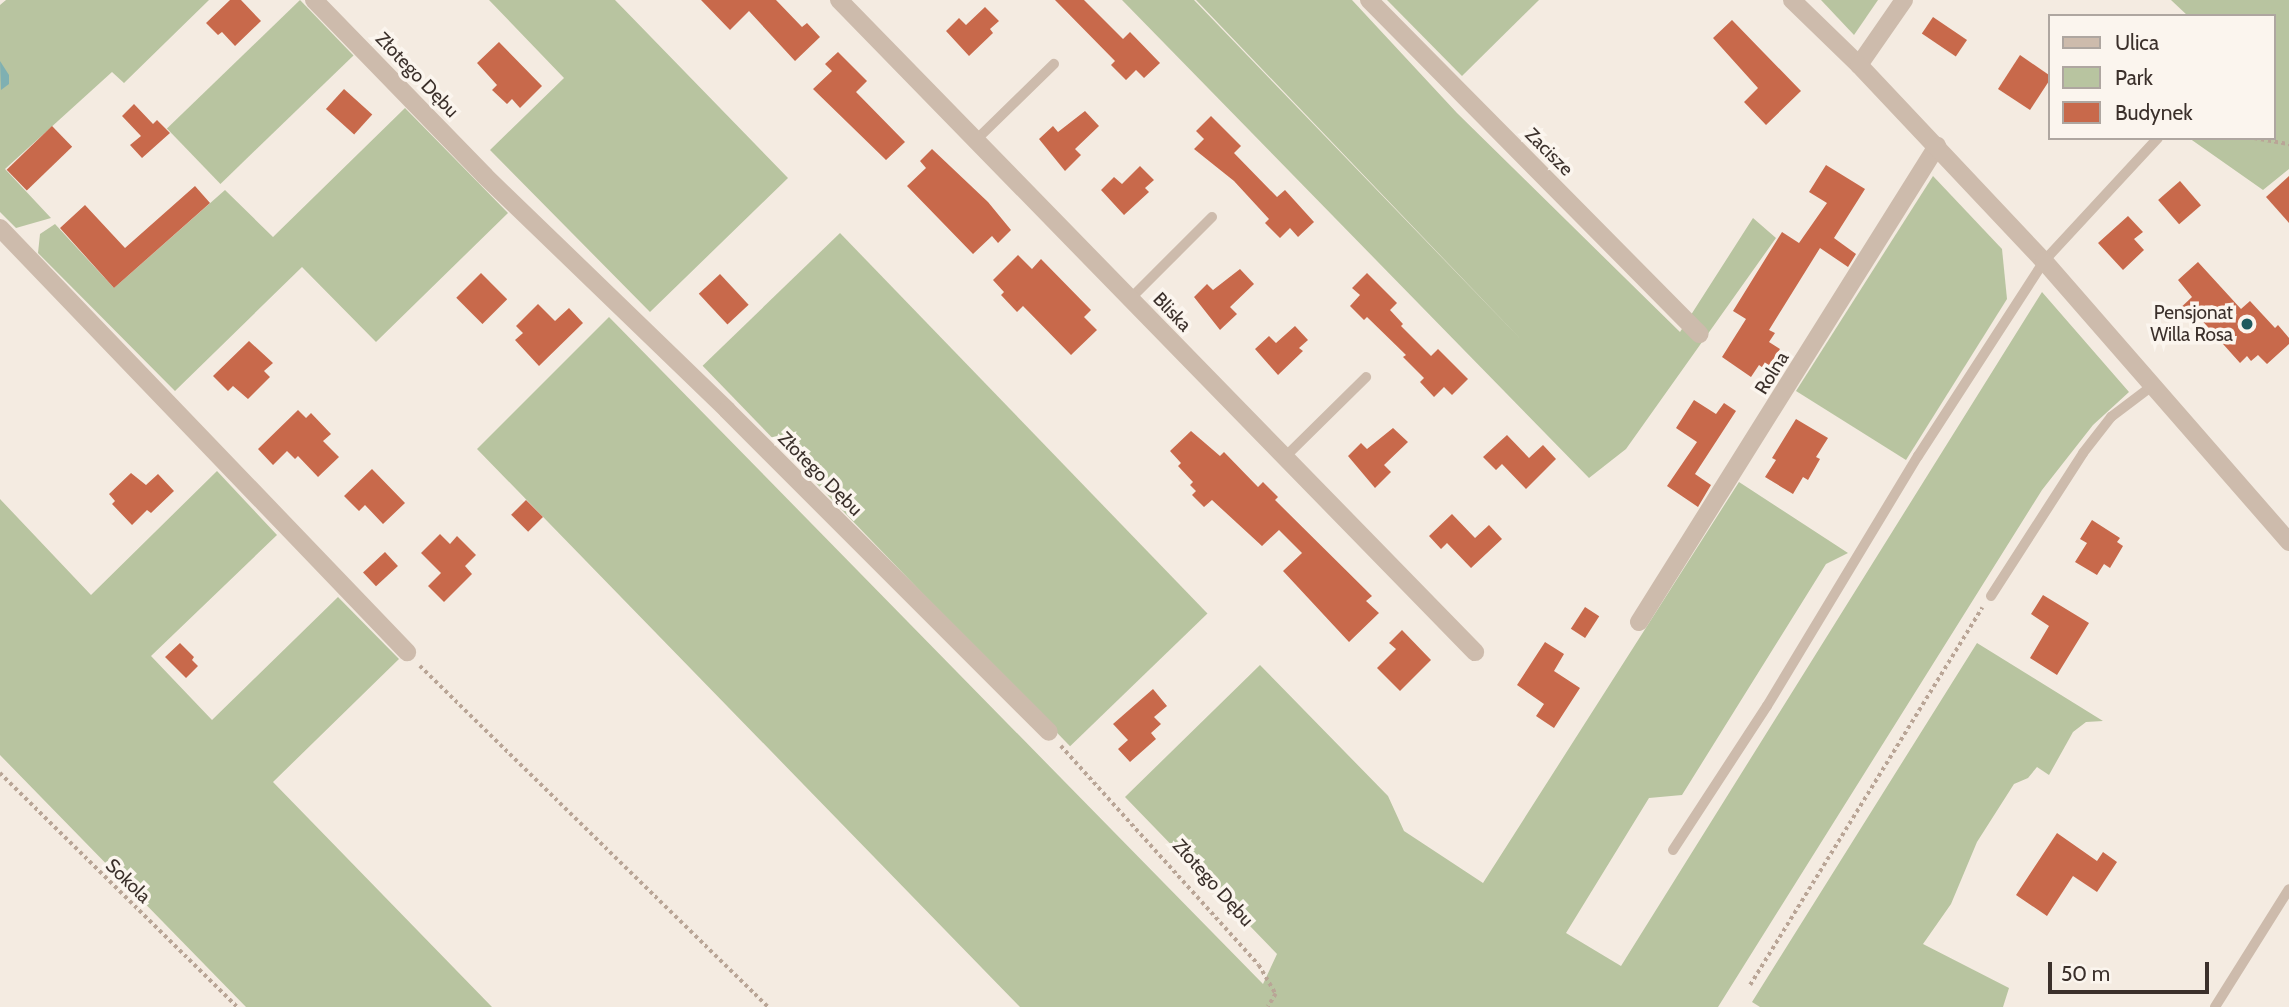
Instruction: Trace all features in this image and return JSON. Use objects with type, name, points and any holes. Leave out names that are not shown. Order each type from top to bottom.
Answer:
[{"type":"street","name":"Złotego Dębu","points":[[314,0],[485,176],[737,420],[1049,732]]},
{"type":"street","name":"Bliska","points":[[839,0],[1475,652]]},
{"type":"street","name":"Zacisze","points":[[1369,0],[1700,334]]},
{"type":"street","points":[[1792,0],[1860,65],[2044,261],[2289,542]]},
{"type":"street","points":[[1860,65],[1905,0]]},
{"type":"street","name":"Rolna","points":[[1639,622],[1937,146]]},
{"type":"street","points":[[0,228],[407,652]]},
{"type":"lane","points":[[975,140],[1054,64]]},
{"type":"lane","points":[[1673,850],[1767,706],[1918,456],[2044,261],[2156,140]]},
{"type":"lane","points":[[1130,299],[1212,217]]},
{"type":"lane","points":[[1285,457],[1366,377]]},
{"type":"lane","points":[[1991,596],[2083,453],[2111,416],[2152,386]]},
{"type":"lane","points":[[2215,1007],[2289,889]]},
{"type":"path","points":[[2266,140],[2289,144]]},
{"type":"path","points":[[1750,985],[1967,629],[1991,596]]},
{"type":"path","points":[[407,652],[768,1007]]},
{"type":"path","name":"Złotego Dębu","points":[[1049,732],[1259,965],[1276,994],[1268,1007]]},
{"type":"path","name":"Sokola","points":[[0,773],[237,1007]]},
{"type":"green space","points":[[6,0],[209,0],[124,83],[112,72],[5,169],[51,218],[16,228],[0,212],[0,5]]},
{"type":"green space","points":[[300,0],[353,55],[220,184],[167,129]]},
{"type":"green space","points":[[489,0],[615,0],[788,178],[650,312],[490,150],[564,78]]},
{"type":"green space","points":[[1122,0],[1194,0],[1530,349],[1196,0],[1352,0],[1457,113],[1680,332],[1753,218],[1776,238],[1626,449],[1589,478]]},
{"type":"green space","points":[[1387,0],[1539,0],[1462,76]]},
{"type":"green space","points":[[1821,0],[1878,0],[1854,35]]},
{"type":"green space","points":[[2171,0],[2289,0],[2289,169],[2263,190],[2192,140],[2275,140],[2275,14],[2186,14]]},
{"type":"green space","points":[[405,108],[508,213],[376,342],[302,267],[175,391],[38,253],[40,234],[55,224],[114,288],[225,190],[273,237]]},
{"type":"green space","points":[[1933,176],[2002,249],[2007,299],[1906,460],[1796,391]]},
{"type":"green space","points":[[840,233],[1207,614],[1070,746],[703,366]]},
{"type":"green space","points":[[2042,292],[2129,392],[2093,425],[2042,490],[1718,1007],[1020,1007],[477,449],[609,317],[1263,984],[1277,954],[1125,797],[1260,665],[1388,796],[1404,831],[1483,883],[1739,482],[1848,553],[1826,564],[1682,795],[1649,798],[1566,933],[1621,966]]},
{"type":"green space","points":[[217,471],[277,535],[151,656],[212,720],[338,597],[399,659],[273,782],[492,1007],[246,1007],[0,755],[0,499],[91,595]]},
{"type":"green space","points":[[1977,643],[2103,721],[2086,722],[2073,732],[2049,775],[2037,767],[2028,778],[2014,784],[1977,842],[1951,904],[1923,944],[2009,988],[2003,1007],[1760,1007],[1752,1002]]},
{"type":"water","points":[[0,61],[9,75],[9,84],[1,90]]},
{"type":"building","points":[[230,0],[241,0],[261,21],[235,46],[222,32],[218,35],[206,23]]},
{"type":"building","points":[[701,0],[776,0],[802,27],[807,23],[820,37],[795,61],[749,11],[730,30]]},
{"type":"building","points":[[1055,0],[1084,0],[1123,39],[1130,32],[1160,63],[1144,78],[1136,70],[1126,80],[1111,65],[1115,61]]},
{"type":"building","points":[[985,7],[999,21],[990,29],[993,33],[969,56],[946,31],[959,18],[966,25]]},
{"type":"building","points":[[1933,17],[1967,40],[1956,57],[1922,34]]},
{"type":"building","points":[[1732,20],[1801,91],[1766,125],[1744,102],[1758,88],[1713,38]]},
{"type":"building","points":[[499,42],[542,86],[520,108],[512,99],[507,104],[492,90],[497,85],[477,63]]},
{"type":"building","points":[[838,52],[867,81],[856,92],[905,142],[886,160],[813,89],[832,71],[825,64]]},
{"type":"building","points":[[2020,55],[2048,74],[2048,83],[2030,110],[1998,89]]},
{"type":"building","points":[[344,89],[372,114],[354,134],[326,109]]},
{"type":"building","points":[[134,104],[153,124],[157,120],[170,133],[142,158],[130,145],[141,136],[122,116]]},
{"type":"building","points":[[1085,111],[1099,126],[1075,149],[1081,155],[1065,171],[1039,139],[1053,126],[1058,132]]},
{"type":"building","points":[[1211,116],[1241,146],[1234,153],[1277,197],[1285,190],[1314,222],[1298,237],[1290,228],[1280,238],[1265,223],[1269,219],[1234,181],[1194,149],[1204,139],[1196,131]]},
{"type":"building","points":[[52,126],[72,147],[27,191],[7,170]]},
{"type":"building","points":[[932,149],[988,202],[1011,230],[998,243],[992,236],[973,254],[907,186],[926,168],[920,161]]},
{"type":"building","points":[[1826,165],[1865,189],[1834,238],[1856,254],[1848,267],[1820,248],[1769,330],[1775,333],[1769,342],[1780,349],[1766,370],[1759,365],[1751,377],[1722,357],[1746,319],[1733,311],[1782,232],[1799,243],[1827,203],[1809,192]]},
{"type":"building","points":[[1140,166],[1154,180],[1145,188],[1149,192],[1124,215],[1101,190],[1114,177],[1122,184]]},
{"type":"building","points":[[2289,176],[2289,223],[2266,197]]},
{"type":"building","points":[[2180,181],[2201,205],[2179,224],[2158,200]]},
{"type":"building","points":[[195,186],[210,203],[114,288],[60,228],[85,205],[125,248]]},
{"type":"building","points":[[2128,216],[2143,232],[2134,239],[2144,250],[2123,270],[2098,243]]},
{"type":"building","points":[[1018,255],[1032,269],[1041,259],[1091,310],[1084,317],[1097,330],[1071,355],[1023,306],[1017,312],[1001,295],[1004,292],[993,280]]},
{"type":"building","points":[[2198,262],[2241,309],[2250,301],[2275,328],[2278,325],[2289,338],[2289,344],[2267,364],[2258,355],[2251,361],[2247,356],[2240,363],[2198,316],[2175,313],[2192,297],[2178,280]]},
{"type":"building","points":[[1240,269],[1254,284],[1230,307],[1237,314],[1220,330],[1194,297],[1207,284],[1213,290]]},
{"type":"building","points":[[481,273],[507,299],[482,324],[456,298]]},
{"type":"building","points":[[1367,273],[1397,303],[1390,310],[1403,324],[1401,326],[1431,356],[1438,349],[1468,379],[1452,395],[1444,387],[1434,397],[1420,382],[1424,378],[1403,357],[1406,355],[1367,317],[1364,320],[1350,306],[1360,295],[1352,288]]},
{"type":"building","points":[[720,274],[749,305],[727,324],[699,294]]},
{"type":"building","points":[[538,304],[555,321],[569,308],[583,323],[539,366],[515,340],[523,333],[516,326]]},
{"type":"building","points":[[1295,326],[1308,340],[1299,348],[1303,351],[1278,375],[1255,349],[1269,336],[1276,343]]},
{"type":"building","points":[[249,341],[273,363],[264,371],[270,377],[248,399],[233,386],[228,391],[213,376]]},
{"type":"building","points":[[1694,400],[1716,414],[1724,403],[1736,411],[1695,474],[1711,485],[1698,507],[1667,486],[1697,442],[1676,428]]},
{"type":"building","points":[[298,410],[306,418],[311,413],[331,434],[323,441],[339,457],[318,477],[298,456],[295,459],[287,451],[273,465],[258,449]]},
{"type":"building","points":[[1796,419],[1828,438],[1816,457],[1820,459],[1808,480],[1803,477],[1793,494],[1765,477],[1776,460],[1772,458]]},
{"type":"building","points":[[1393,428],[1408,442],[1384,465],[1391,472],[1375,488],[1348,456],[1361,443],[1367,449]]},
{"type":"building","points":[[1191,431],[1220,456],[1224,452],[1258,487],[1263,482],[1278,497],[1275,500],[1372,596],[1366,601],[1379,613],[1349,642],[1283,571],[1302,553],[1279,530],[1262,546],[1212,500],[1204,507],[1192,495],[1196,491],[1190,485],[1193,482],[1178,466],[1181,463],[1170,451]]},
{"type":"building","points":[[1507,435],[1529,458],[1543,445],[1556,459],[1526,489],[1502,464],[1496,470],[1483,457]]},
{"type":"building","points":[[372,469],[405,503],[383,524],[365,505],[359,511],[344,496]]},
{"type":"building","points":[[131,473],[146,485],[158,474],[174,491],[151,513],[147,510],[132,525],[112,504],[115,501],[109,494]]},
{"type":"building","points":[[526,500],[543,517],[528,532],[511,515]]},
{"type":"building","points":[[1452,514],[1475,538],[1489,525],[1502,539],[1471,568],[1447,543],[1441,549],[1429,536]]},
{"type":"building","points":[[2092,520],[2120,538],[2117,542],[2123,546],[2110,568],[2104,564],[2097,575],[2075,562],[2087,543],[2080,539]]},
{"type":"building","points":[[440,534],[450,544],[457,536],[476,555],[465,566],[472,574],[444,602],[428,586],[441,573],[421,553]]},
{"type":"building","points":[[385,552],[398,566],[376,586],[363,572]]},
{"type":"building","points":[[2043,595],[2089,623],[2057,675],[2030,658],[2049,626],[2031,614]]},
{"type":"building","points":[[1585,607],[1599,616],[1585,638],[1571,629]]},
{"type":"building","points":[[1402,630],[1431,660],[1400,691],[1377,668],[1396,649],[1389,643]]},
{"type":"building","points":[[1545,642],[1564,654],[1554,671],[1580,688],[1554,728],[1536,716],[1544,704],[1517,685]]},
{"type":"building","points":[[180,643],[194,657],[192,660],[198,666],[186,678],[165,657]]},
{"type":"building","points":[[1153,689],[1167,706],[1154,717],[1161,724],[1151,733],[1156,739],[1130,762],[1118,749],[1128,740],[1113,724]]},
{"type":"building","points":[[2057,833],[2097,861],[2103,852],[2117,862],[2097,892],[2073,876],[2047,916],[2016,895]]},
{"type":"place","name":"Pensjonat Willa Rosa","points":[[2247,324]]}]
